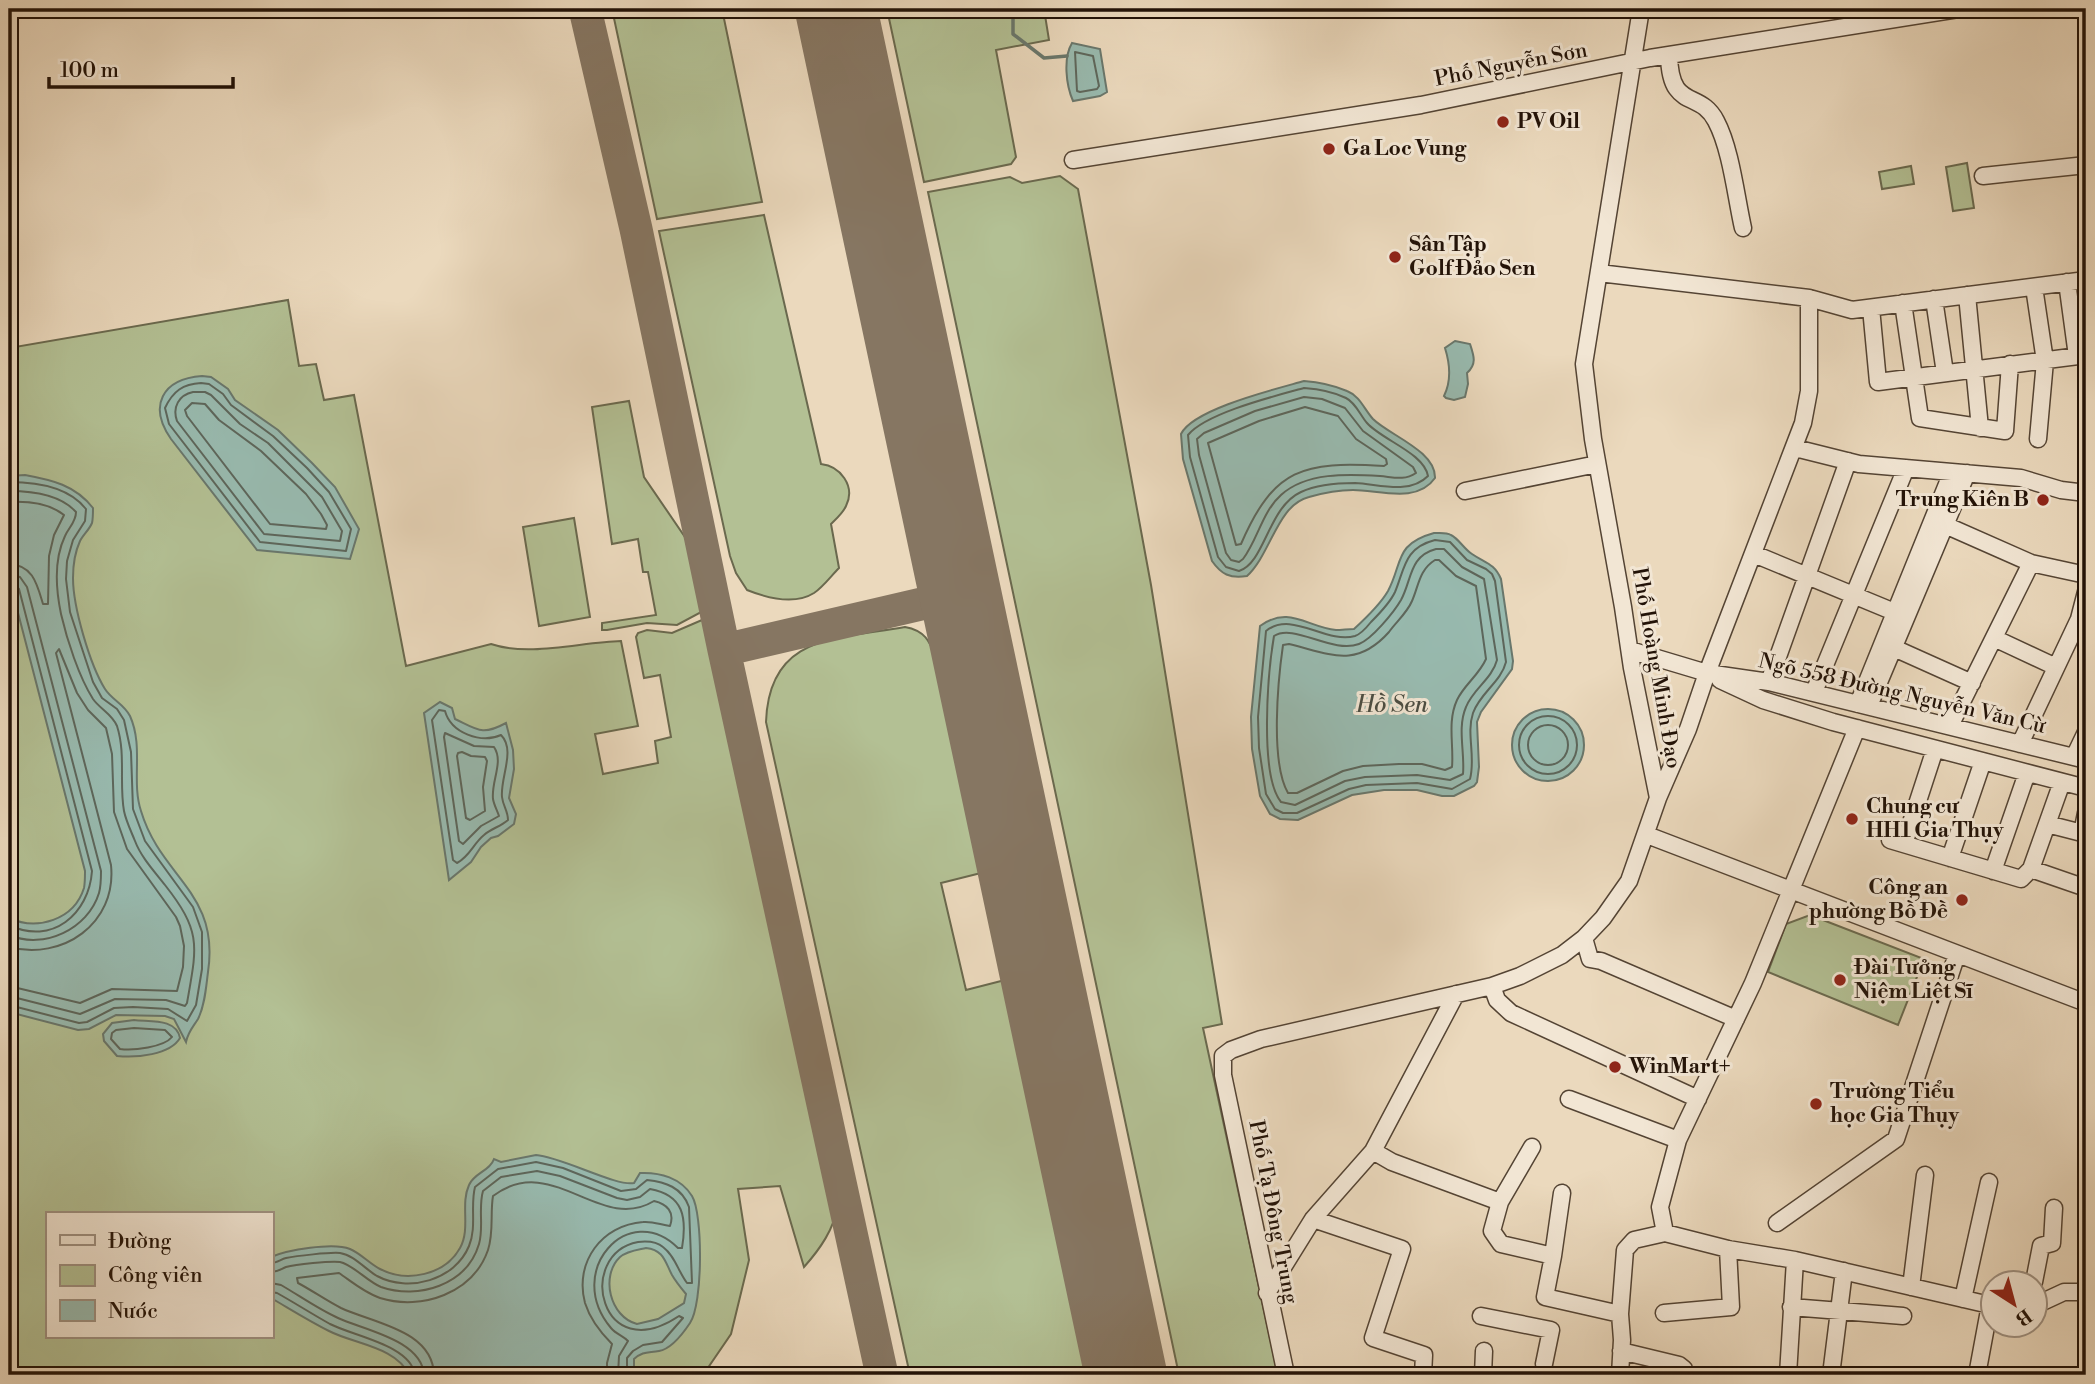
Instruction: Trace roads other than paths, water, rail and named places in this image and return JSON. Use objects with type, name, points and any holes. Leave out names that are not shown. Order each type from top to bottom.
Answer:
[{"type":"street","name":"Phố Hoàng Minh Đạo","points":[[1223,1056],[1231,1050],[1261,1039],[1492,986],[1550,962],[1584,938],[1617,900],[1629,881],[1658,799],[1597,464],[1584,364],[1641,9]]},
{"type":"street","name":"Phố Nguyễn Sơn","points":[[1073,160],[1421,105],[1669,55],[1958,9]]},
{"type":"street","points":[[1669,55],[1669,73],[1678,93],[1704,108],[1717,121],[1724,140],[1743,228]]},
{"type":"street","points":[[1983,176],[2086,165]]},
{"type":"street","points":[[1599,273],[1809,298],[1853,310],[2086,280]]},
{"type":"street","points":[[1871,308],[1878,382],[2045,361],[2081,355],[2067,282]]},
{"type":"street","points":[[2035,287],[2045,361],[2038,439]]},
{"type":"street","points":[[1967,295],[1980,428]]},
{"type":"street","points":[[1658,799],[1676,759],[1795,449],[1810,391],[1809,298]]},
{"type":"street","points":[[1934,299],[1945,373]]},
{"type":"street","points":[[1903,303],[1920,418],[2005,432],[2010,364]]},
{"type":"street","points":[[1795,449],[1849,461],[2021,478],[2061,490],[2086,493]]},
{"type":"street","points":[[1769,682],[1849,461]]},
{"type":"street","points":[[1465,491],[1597,464]]},
{"type":"street","points":[[1814,692],[1906,468]]},
{"type":"street","points":[[1864,705],[1894,648],[1901,615],[1945,525],[1959,473]]},
{"type":"street","points":[[1864,705],[1959,473]]},
{"type":"street","points":[[1945,525],[2032,563],[2086,575]]},
{"type":"street","points":[[1754,554],[1901,615]]},
{"type":"street","points":[[1950,726],[2032,563]]},
{"type":"street","points":[[2020,744],[2079,619],[2086,592]]},
{"type":"street","points":[[1994,638],[2056,667]]},
{"type":"street","points":[[1894,648],[1972,683]]},
{"type":"street","points":[[1630,650],[1707,673],[1762,701],[2086,788]]},
{"type":"street","name":"Ngõ 558 Đường Nguyễn Văn Cừ","points":[[1707,673],[1814,692],[2080,759]]},
{"type":"street","points":[[1665,1233],[1660,1207],[1678,1140],[1736,1018],[1792,890],[1857,728]]},
{"type":"street","points":[[2080,759],[2086,732]]},
{"type":"street","points":[[1935,748],[1897,842],[2021,879],[2031,869],[2062,782]]},
{"type":"street","points":[[1950,858],[1983,761]]},
{"type":"street","points":[[1993,871],[2027,773]]},
{"type":"street","points":[[2047,824],[2084,834],[2086,813]]},
{"type":"street","points":[[1647,835],[2086,1003]]},
{"type":"street","points":[[2031,869],[2086,888]]},
{"type":"street","points":[[1584,938],[1590,959],[1601,961],[1736,1018]]},
{"type":"street","points":[[1777,1223],[1896,1139],[1957,954]]},
{"type":"street","points":[[1492,986],[1497,1000],[1511,1013],[1698,1099]]},
{"type":"street","points":[[1267,1293],[1313,1219],[1373,1151],[1456,994]]},
{"type":"street","name":"Phố Tạ Đông Trung","points":[[1223,1056],[1223,1075],[1286,1375]]},
{"type":"street","points":[[1569,1099],[1678,1140]]},
{"type":"street","points":[[1532,1147],[1500,1202],[1492,1231],[1501,1244],[1553,1256]]},
{"type":"street","points":[[1373,1151],[1392,1162],[1500,1202]]},
{"type":"street","points":[[1911,1287],[1926,1175]]},
{"type":"street","points":[[1963,1299],[1989,1182]]},
{"type":"street","points":[[1537,1327],[1553,1256],[1562,1193]]},
{"type":"street","points":[[2037,1268],[2041,1246],[2052,1243],[2054,1208]]},
{"type":"street","points":[[1313,1219],[1402,1249],[1373,1338],[1424,1355],[1423,1375]]},
{"type":"street","points":[[1620,1375],[1620,1314],[1625,1251],[1634,1240],[1665,1233],[1980,1303]]},
{"type":"street","points":[[1664,1313],[1731,1307],[1728,1249]]},
{"type":"street","points":[[1787,1375],[1795,1260]]},
{"type":"street","points":[[1831,1375],[1844,1271]]},
{"type":"street","points":[[2050,1298],[2064,1292],[2086,1292]]},
{"type":"street","points":[[1545,1297],[1620,1314]]},
{"type":"street","points":[[1791,1307],[1903,1316]]},
{"type":"street","points":[[1481,1316],[1551,1331],[1545,1364]]},
{"type":"street","points":[[1977,1375],[1985,1338]]},
{"type":"street","points":[[1483,1375],[1484,1351]]},
{"type":"street","points":[[1621,1351],[1679,1365],[1684,1369],[1685,1375]]},
{"type":"water","points":[[1072,43],[1100,49],[1107,92],[1073,101],[1066,72],[1067,56]]},
{"type":"water","points":[[1455,341],[1470,344],[1474,360],[1467,373],[1465,397],[1454,400],[1444,396],[1449,372],[1445,348]]},
{"type":"water","points":[[202,376],[211,377],[228,389],[235,400],[278,430],[335,487],[359,529],[350,559],[257,550],[164,427],[160,405],[163,396],[177,382]]},
{"type":"water","points":[[1304,381],[1331,385],[1351,393],[1359,399],[1373,419],[1428,460],[1435,478],[1418,491],[1408,493],[1353,490],[1331,492],[1298,502],[1282,520],[1262,556],[1247,576],[1226,574],[1212,561],[1183,459],[1181,434],[1201,416],[1218,408]]},
{"type":"water","points":[[25,475],[71,489],[93,508],[92,523],[78,545],[73,569],[76,604],[83,635],[99,679],[130,716],[136,740],[137,788],[141,811],[150,834],[197,904],[205,923],[209,945],[204,1002],[186,1042],[174,1019],[165,1016],[116,1015],[89,1029],[78,1030],[9,1012],[9,918],[20,922],[42,923],[63,915],[79,899],[85,877],[9,578],[9,476]]},
{"type":"water","name":"Hồ Sen","points":[[1434,533],[1447,533],[1454,537],[1469,552],[1492,566],[1501,579],[1513,661],[1512,669],[1481,712],[1477,722],[1477,782],[1454,796],[1417,790],[1384,790],[1352,795],[1298,820],[1280,819],[1270,814],[1260,796],[1252,749],[1251,717],[1260,626],[1270,620],[1289,617],[1336,630],[1354,629],[1385,596],[1406,549],[1412,543]]},
{"type":"water","points":[[440,702],[452,708],[455,719],[475,729],[491,729],[506,723],[513,750],[514,769],[509,798],[516,814],[514,824],[491,838],[471,862],[449,880],[424,713]]},
{"type":"water","points":[[1548,709],[1562,712],[1574,719],[1581,731],[1584,745],[1581,759],[1574,771],[1562,778],[1548,781],[1534,778],[1522,771],[1515,759],[1512,745],[1515,731],[1522,719],[1534,712]]},
{"type":"water","points":[[134,1020],[168,1024],[178,1032],[180,1038],[161,1052],[143,1056],[117,1056],[104,1041],[103,1034],[112,1023]]},
{"type":"water","points":[[536,1155],[547,1157],[626,1183],[634,1183],[640,1173],[655,1174],[676,1181],[692,1196],[696,1206],[700,1239],[699,1279],[694,1313],[684,1331],[668,1347],[643,1353],[634,1359],[634,1375],[409,1375],[395,1358],[385,1352],[329,1331],[273,1299],[273,1256],[288,1252],[342,1247],[354,1251],[380,1269],[413,1276],[445,1265],[460,1248],[463,1240],[465,1200],[469,1185],[494,1159],[501,1162]],"holes":[[[646,1248],[657,1251],[686,1294],[684,1303],[658,1319],[637,1324],[628,1320],[614,1305],[609,1285],[610,1274],[623,1255]]]},
{"type":"waterway","points":[[1013,9],[1013,34],[1044,58],[1067,56]]},
{"type":"place","name":"PV Oil","points":[[1503,122]]},
{"type":"place","name":"Ga Loc Vung","points":[[1329,149]]},
{"type":"place","name":"Sân Tập Golf Đảo Sen","points":[[1395,257]]},
{"type":"place","name":"Trung Kiên B","points":[[2043,500]]},
{"type":"place","name":"Chung cư HH1 Gia Thụy","points":[[1852,819]]},
{"type":"place","name":"Công an phường Bồ Đề","points":[[1962,900]]},
{"type":"place","name":"Đài Tưởng Niệm Liệt Sĩ","points":[[1840,980]]},
{"type":"place","name":"WinMart+","points":[[1615,1067]]},
{"type":"place","name":"Trường Tiểu học Gia Thụy","points":[[1816,1104]]}]
